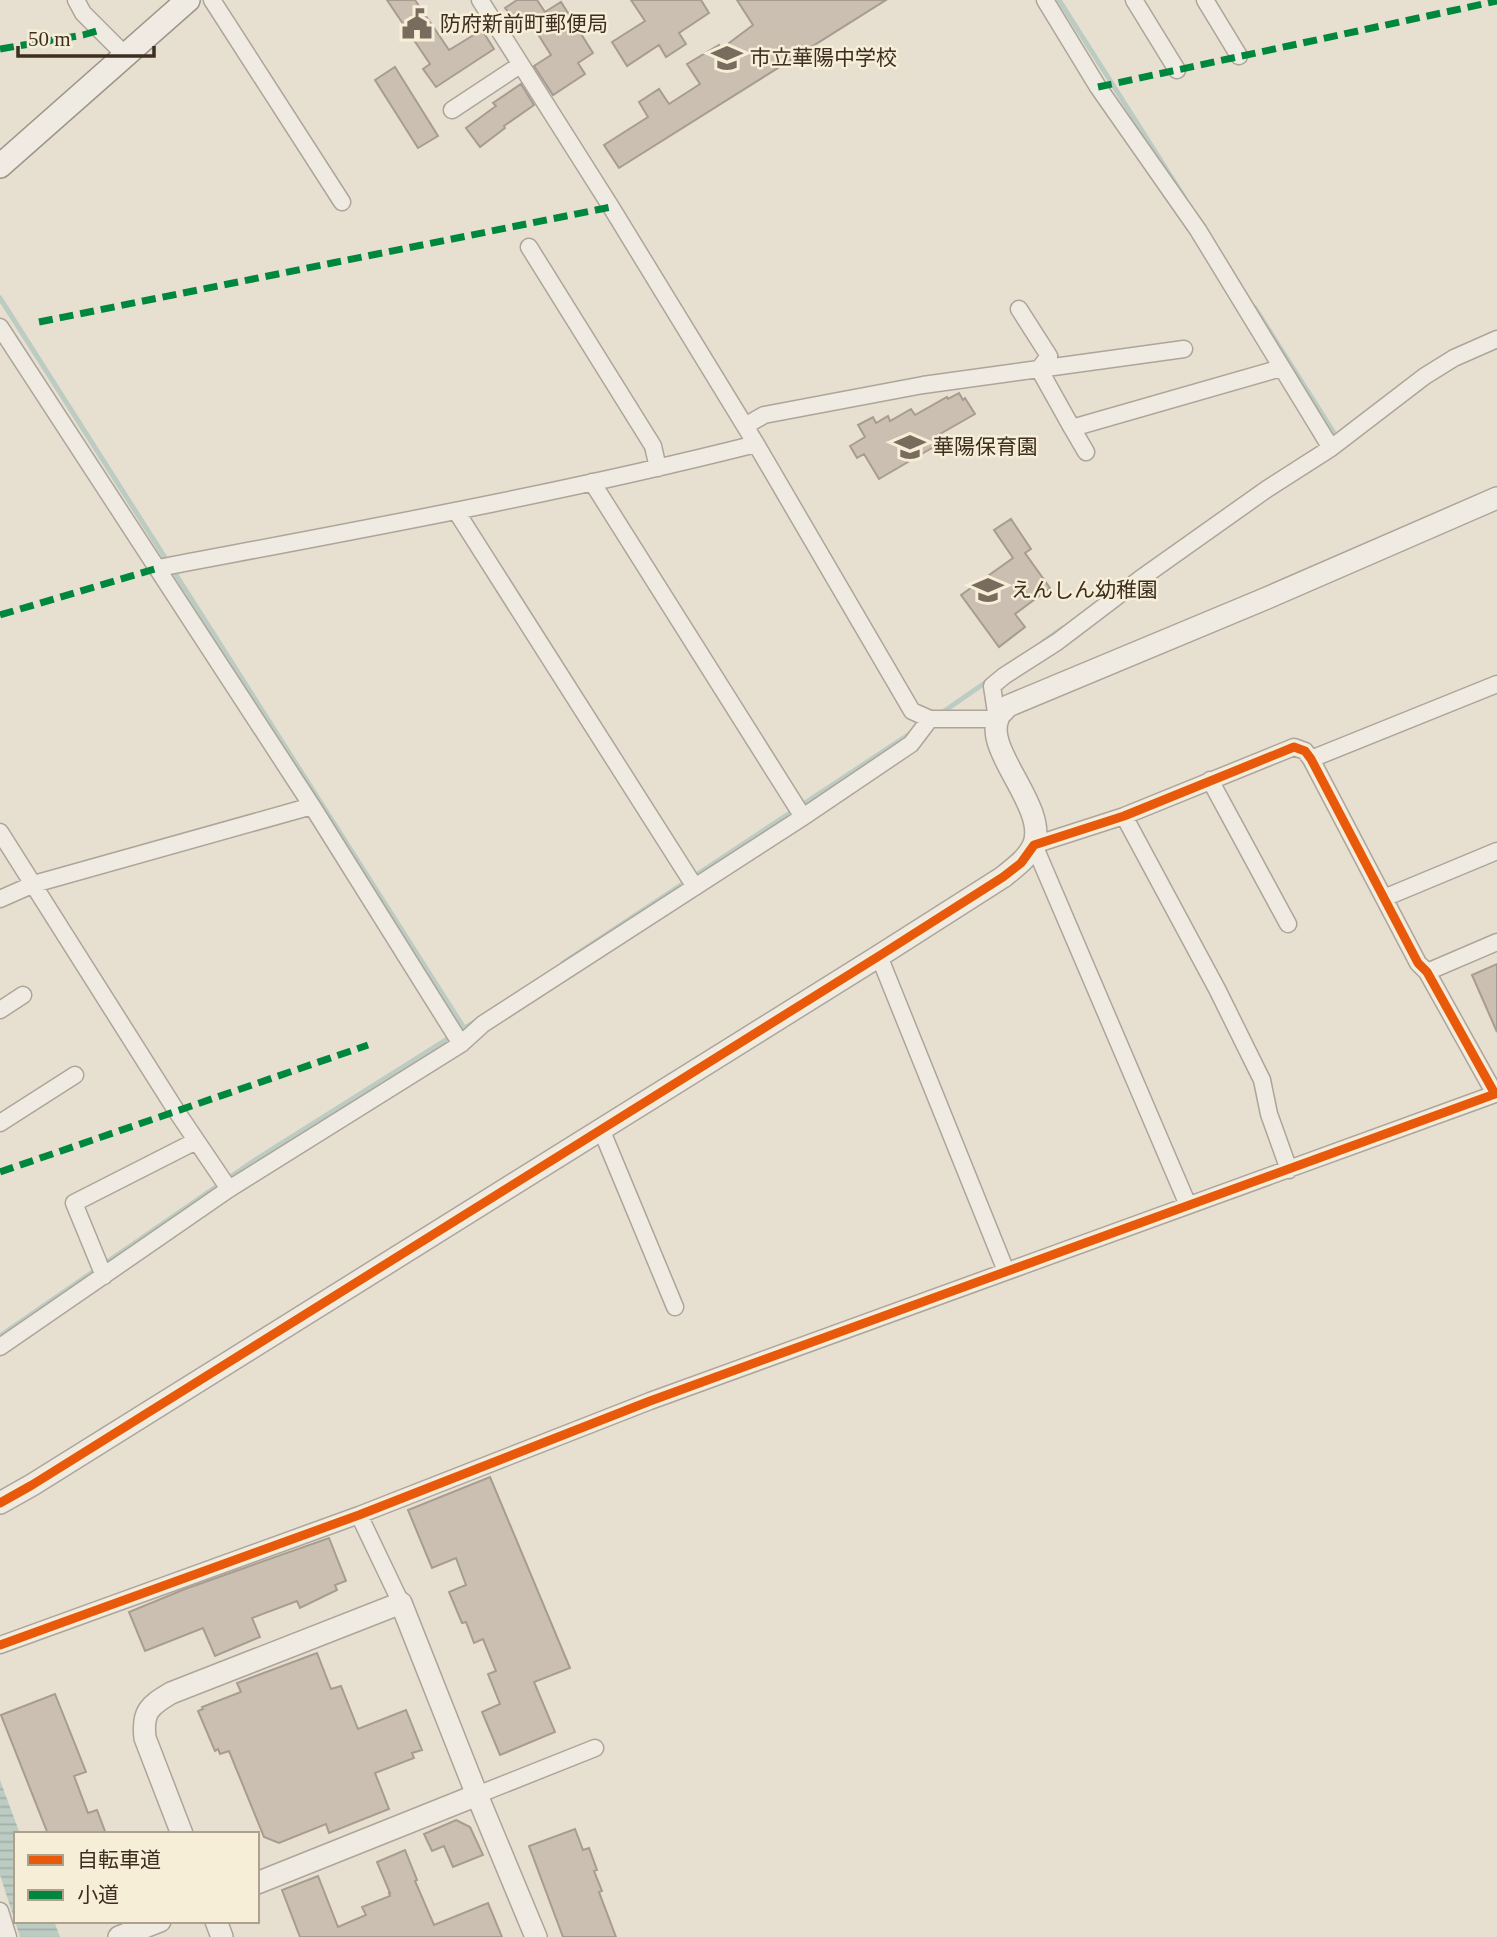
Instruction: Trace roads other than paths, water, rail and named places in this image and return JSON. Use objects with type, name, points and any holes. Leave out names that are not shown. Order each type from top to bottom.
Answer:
[{"type":"main road","points":[[0,166],[188,0]]},
{"type":"street","points":[[76,0],[83,13],[125,55]]},
{"type":"street","points":[[212,0],[342,202]]},
{"type":"street","points":[[480,0],[756,444],[912,711],[930,719],[997,719],[1008,706],[1255,604],[1497,499]]},
{"type":"street","points":[[1045,0],[1098,87],[1198,230],[1331,448]]},
{"type":"street","points":[[1134,0],[1177,70]]},
{"type":"street","points":[[1205,0],[1239,56]]},
{"type":"street","points":[[452,110],[520,65]]},
{"type":"street","points":[[529,247],[653,446],[658,468]]},
{"type":"street","points":[[1019,309],[1049,356],[1039,369]]},
{"type":"street","points":[[0,327],[312,806],[461,1044]]},
{"type":"street","points":[[0,1503],[1003,877],[1021,863],[1034,845],[1036,827],[1030,808],[996,737],[997,719],[992,686],[1267,489],[1331,448],[1424,376],[1454,358],[1497,340]]},
{"type":"street","points":[[745,426],[764,415],[923,385],[1184,349]]},
{"type":"street","points":[[1072,428],[1280,368]]},
{"type":"street","points":[[1039,369],[1086,452]]},
{"type":"street","points":[[158,568],[456,511],[756,444]]},
{"type":"street","points":[[592,482],[803,817]]},
{"type":"street","points":[[456,511],[695,887]]},
{"type":"street","points":[[1311,760],[1497,684]]},
{"type":"street","points":[[0,1347],[229,1189],[461,1044],[483,1024],[803,817],[911,744],[930,719]]},
{"type":"street","points":[[0,1645],[359,1515],[650,1401],[1495,1094],[1427,972],[1418,963],[1305,751],[1294,747],[1124,816],[1034,845]]},
{"type":"street","points":[[1210,780],[1288,924]]},
{"type":"street","points":[[0,899],[34,884],[312,806]]},
{"type":"street","points":[[1124,816],[1217,989],[1262,1080],[1269,1114],[1289,1170]]},
{"type":"street","points":[[0,832],[229,1189]]},
{"type":"street","points":[[1034,845],[1188,1205]]},
{"type":"street","points":[[1384,898],[1497,851]]},
{"type":"street","points":[[1427,972],[1497,943]]},
{"type":"street","points":[[879,956],[1006,1271]]},
{"type":"street","points":[[0,1010],[23,995]]},
{"type":"street","points":[[0,1123],[75,1075]]},
{"type":"street","points":[[601,1129],[675,1307]]},
{"type":"street","points":[[104,1276],[74,1203],[196,1141]]},
{"type":"street","points":[[359,1515],[401,1603],[536,1937]]},
{"type":"street","points":[[181,1832],[145,1738],[143,1724],[146,1712],[153,1703],[170,1693],[401,1603]]},
{"type":"street","points":[[259,1882],[596,1748]]},
{"type":"street","points":[[0,1911],[8,1937]]},
{"type":"street","points":[[119,1937],[155,1923]]},
{"type":"waterway","points":[[1059,0],[1184,197]]},
{"type":"waterway","points":[[0,298],[464,1028]]},
{"type":"waterway","points":[[1255,308],[1336,436]]},
{"type":"waterway","points":[[1043,642],[1063,628]]},
{"type":"waterway","points":[[940,714],[989,680]]},
{"type":"waterway","points":[[563,963],[911,733]]},
{"type":"waterway","points":[[0,1336],[252,1162],[479,1019]]},
{"type":"place","name":"防府新前町郵便局","points":[[417,24]]},
{"type":"place","name":"市立華陽中学校","points":[[727,58]]},
{"type":"place","name":"華陽保育園","points":[[910,447]]},
{"type":"place","name":"えんしん幼稚園","points":[[988,590]]}]
